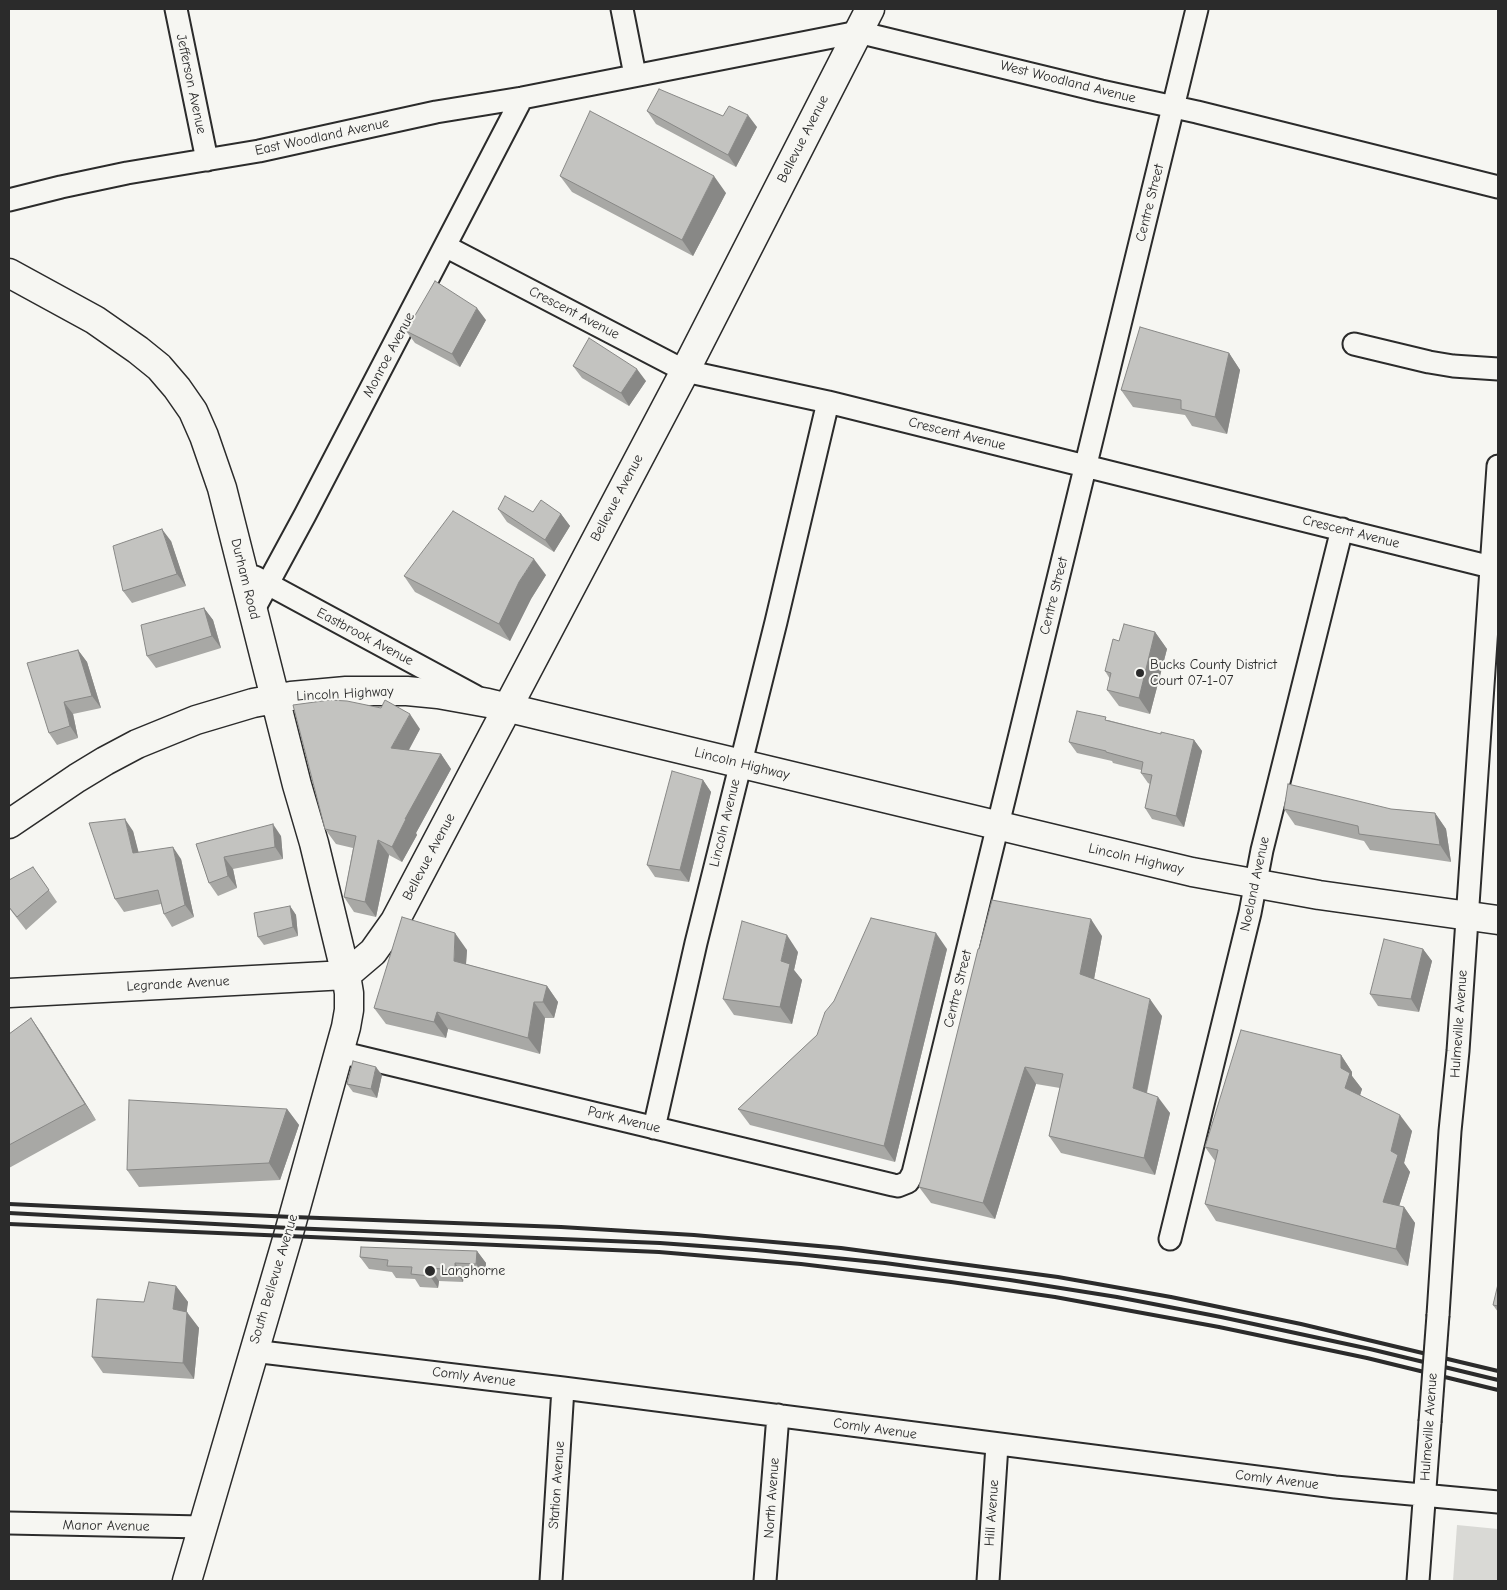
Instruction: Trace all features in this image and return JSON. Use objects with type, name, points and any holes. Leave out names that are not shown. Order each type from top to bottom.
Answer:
[{"type":"main road","name":"Bellevue Avenue","points":[[346,975],[373,952],[395,921],[497,705],[684,371],[864,20]]},
{"type":"main road","name":"Durham Road","points":[[9,273],[73,307],[117,334],[159,367],[177,388],[192,411],[214,462],[296,785],[314,843],[346,975]]},
{"type":"main road","name":"Lincoln Highway","points":[[9,824],[77,778],[137,744],[205,717],[275,698],[318,693],[378,690],[438,694],[497,705],[1146,862],[1255,885],[1498,920]]},
{"type":"main road","name":"Legrande Avenue","points":[[9,993],[346,975]]},
{"type":"main road","name":"South Bellevue Avenue","points":[[187,1581],[288,1236],[339,1052],[349,1010],[346,975]]},
{"type":"street","name":"Jefferson Avenue","points":[[176,9],[207,160]]},
{"type":"street","points":[[622,9],[635,75]]},
{"type":"street","name":"Centre Street","points":[[908,1182],[913,1172],[1197,9]]},
{"type":"street","name":"West Woodland Avenue","points":[[635,75],[864,20],[1101,91],[1174,107],[1498,187]]},
{"type":"street","name":"East Woodland Avenue","points":[[9,200],[80,183],[259,151],[436,112],[522,98],[635,75]]},
{"type":"street","name":"Monroe Avenue","points":[[253,611],[522,98]]},
{"type":"street","name":"Crescent Avenue","points":[[446,246],[684,371],[828,402],[1491,567]]},
{"type":"street","points":[[1354,344],[1453,366],[1498,369]]},
{"type":"street","name":"Lincoln Avenue","points":[[654,1128],[696,943],[776,622],[828,402]]},
{"type":"street","name":"Hulmeville Avenue","points":[[1418,1581],[1491,567],[1496,528],[1498,466]]},
{"type":"street","name":"Noeland Avenue","points":[[1170,1240],[1262,850],[1342,529]]},
{"type":"street","name":"Eastbrook Avenue","points":[[243,571],[497,705]]},
{"type":"street","name":"Park Avenue","points":[[339,1052],[893,1185],[898,1186],[908,1182]]},
{"type":"street","name":"Comly Avenue","points":[[253,1351],[778,1415],[997,1445],[1326,1486],[1498,1502]]},
{"type":"street","name":"Station Avenue","points":[[551,1581],[563,1388]]},
{"type":"street","name":"North Avenue","points":[[766,1581],[778,1415]]},
{"type":"street","name":"Hill Avenue","points":[[988,1581],[997,1445]]},
{"type":"street","name":"Manor Avenue","points":[[9,1523],[202,1527]]},
{"type":"shaded area","points":[[1457,1525],[1498,1529],[1498,1581],[1453,1581]]},
{"type":"building","points":[[659,89],[723,116],[729,106],[748,115],[728,155],[647,111]]},
{"type":"building","points":[[590,111],[714,176],[682,240],[560,176]]},
{"type":"building","points":[[435,281],[477,308],[452,354],[406,331]]},
{"type":"building","points":[[1140,327],[1229,353],[1215,417],[1181,409],[1181,400],[1121,390]]},
{"type":"building","points":[[589,338],[637,369],[621,393],[573,366]]},
{"type":"building","points":[[505,496],[533,512],[541,500],[561,514],[545,540],[498,509]]},
{"type":"building","points":[[453,511],[534,559],[519,582],[499,624],[404,576]]},
{"type":"building","points":[[162,529],[177,574],[123,591],[113,546]]},
{"type":"building","points":[[204,608],[212,636],[147,656],[141,625]]},
{"type":"building","points":[[1124,624],[1155,632],[1139,698],[1107,690],[1111,673],[1105,671],[1113,639],[1119,641]]},
{"type":"building","points":[[78,650],[92,696],[64,702],[70,726],[49,733],[27,663]]},
{"type":"building","points":[[330,700],[347,701],[381,708],[385,700],[410,714],[391,748],[441,754],[405,819],[392,847],[378,840],[365,902],[344,897],[356,836],[325,829],[293,705]]},
{"type":"building","points":[[1077,711],[1106,717],[1105,720],[1161,734],[1161,732],[1194,740],[1176,816],[1145,808],[1152,775],[1141,773],[1143,762],[1069,742]]},
{"type":"building","points":[[672,771],[703,780],[680,870],[647,865]]},
{"type":"building","points":[[1288,784],[1391,809],[1435,813],[1440,845],[1359,834],[1358,826],[1284,809]]},
{"type":"building","points":[[125,819],[133,853],[173,847],[185,905],[164,914],[158,890],[115,899],[89,823]]},
{"type":"building","points":[[273,824],[275,847],[224,857],[228,876],[209,883],[196,844]]},
{"type":"building","points":[[33,867],[49,890],[17,917],[9,907],[9,880]]},
{"type":"building","points":[[992,900],[1091,919],[1080,974],[1150,999],[1133,1088],[1158,1097],[1144,1158],[1049,1136],[1063,1074],[1025,1067],[983,1203],[919,1187]]},
{"type":"building","points":[[290,906],[293,927],[258,937],[254,913]]},
{"type":"building","points":[[402,917],[455,933],[454,961],[547,986],[543,1002],[534,1002],[528,1038],[437,1012],[434,1022],[374,1008]]},
{"type":"building","points":[[871,918],[936,933],[884,1146],[738,1109],[817,1035],[825,1012],[834,1001]]},
{"type":"building","points":[[742,921],[787,935],[781,961],[790,964],[780,1007],[723,999]]},
{"type":"building","points":[[1384,939],[1423,949],[1411,999],[1370,994]]},
{"type":"building","points":[[31,1018],[85,1104],[9,1145],[9,1034]]},
{"type":"building","points":[[1241,1030],[1341,1055],[1341,1068],[1350,1073],[1345,1088],[1400,1115],[1391,1151],[1398,1155],[1383,1202],[1404,1207],[1396,1249],[1205,1204],[1218,1150],[1205,1147]]},
{"type":"building","points":[[353,1061],[376,1067],[371,1089],[347,1084]]},
{"type":"building","points":[[129,1100],[287,1109],[269,1163],[127,1170]]},
{"type":"building","points":[[361,1247],[477,1251],[476,1264],[455,1263],[455,1270],[430,1268],[430,1276],[411,1274],[412,1267],[387,1266],[388,1260],[360,1257]]},
{"type":"building","points":[[149,1282],[176,1286],[173,1309],[187,1312],[183,1363],[92,1357],[97,1299],[144,1302]]},
{"type":"building","points":[[1498,1284],[1498,1306],[1493,1305]]},
{"type":"railway","points":[[9,1204],[561,1227],[694,1235],[841,1248],[1058,1277],[1171,1297],[1301,1324],[1498,1371]]},
{"type":"railway","points":[[9,1213],[290,1228],[660,1243],[756,1250],[885,1263],[1117,1297],[1370,1349],[1498,1380]]},
{"type":"railway","points":[[9,1224],[659,1252],[801,1264],[1055,1297],[1219,1327],[1367,1358],[1498,1390]]},
{"type":"place","name":"Bucks County District Court 07-1-07","points":[[1140,673]]},
{"type":"place","name":"Langhorne","points":[[430,1271]]}]
